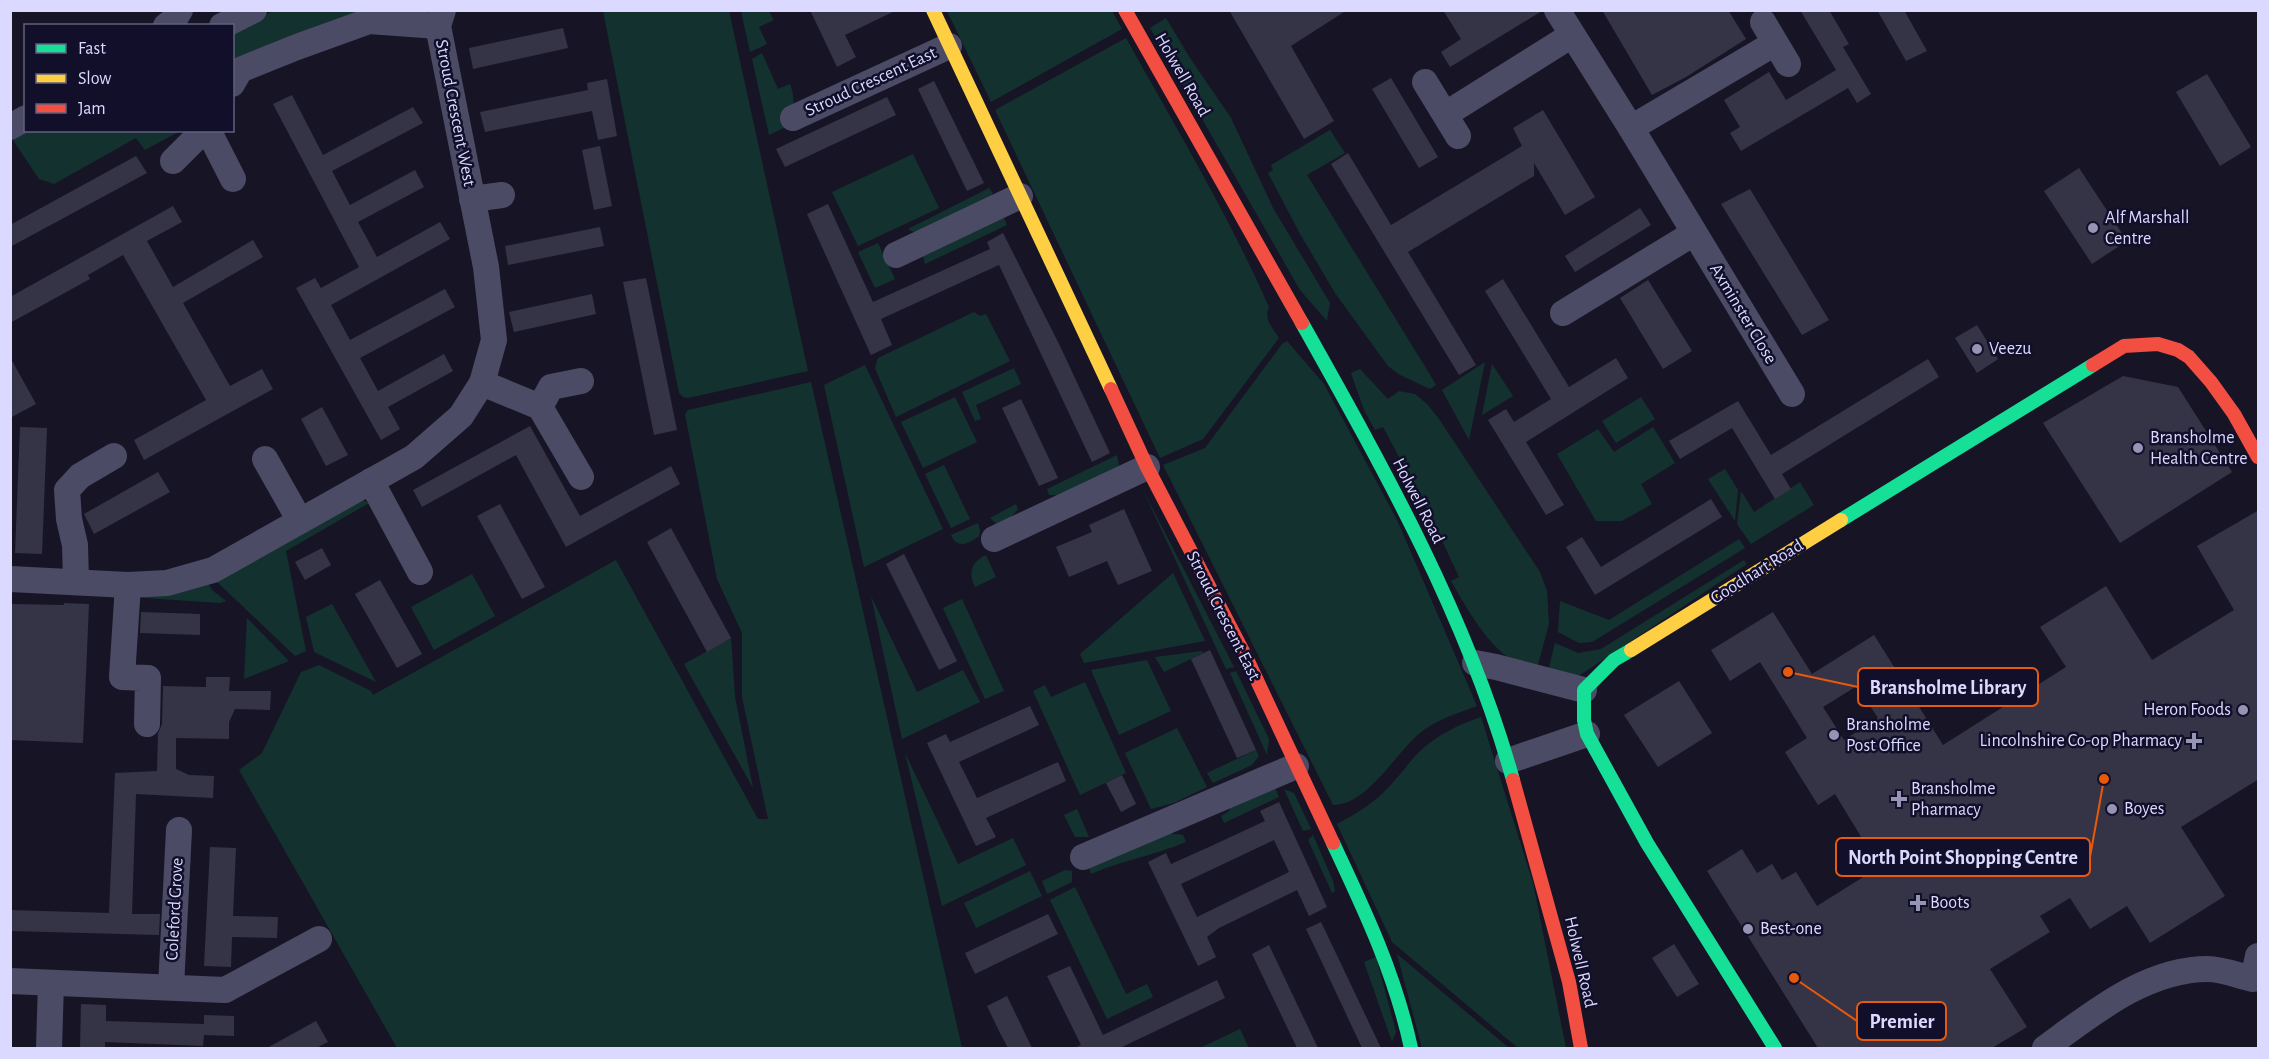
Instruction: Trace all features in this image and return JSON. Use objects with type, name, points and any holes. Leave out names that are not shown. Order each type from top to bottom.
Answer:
[{"type":"street","points":[[169,24],[180,10]]},
{"type":"street","name":"Stroud Crescent East","points":[[933,10],[1147,467],[1247,658],[1384,952],[1406,1019],[1412,1048]]},
{"type":"street","name":"Holwell Road","points":[[1125,10],[1359,425],[1442,587],[1474,663],[1508,761],[1569,982],[1581,1048]]},
{"type":"street","name":"Axminster Close","points":[[1557,10],[1792,394]]},
{"type":"street","points":[[226,24],[251,11]]},
{"type":"street","name":"Stroud Crescent West","points":[[10,579],[128,585],[167,583],[213,570],[414,457],[461,416],[482,383],[494,340],[486,267],[441,18],[369,21],[240,70],[234,80]]},
{"type":"street","points":[[1631,128],[1769,32],[1788,64]]},
{"type":"street","points":[[1446,114],[1572,35]]},
{"type":"street","name":"Stroud Crescent East","points":[[793,118],[949,46]]},
{"type":"street","points":[[1425,82],[1458,136]]},
{"type":"street","points":[[10,127],[24,119]]},
{"type":"street","points":[[173,161],[204,132]]},
{"type":"street","points":[[207,132],[232,178]]},
{"type":"street","name":"Stroud Crescent West","points":[[472,199],[502,195]]},
{"type":"street","points":[[896,255],[1020,196]]},
{"type":"street","points":[[1564,314],[1694,233]]},
{"type":"street","name":"Goodhart Road","points":[[1584,690],[1614,660],[2124,346],[2153,343],[2179,350],[2200,368],[2244,431],[2259,457]]},
{"type":"street","points":[[540,407],[551,387],[582,381]]},
{"type":"street","points":[[482,383],[540,407],[581,477]]},
{"type":"street","points":[[76,581],[75,544],[69,519],[67,490],[80,476],[114,456]]},
{"type":"street","points":[[265,459],[300,521]]},
{"type":"street","points":[[994,539],[1147,467]]},
{"type":"street","points":[[371,481],[420,572]]},
{"type":"street","points":[[128,585],[122,677],[148,678],[147,724]]},
{"type":"street","points":[[1474,663],[1584,690],[1584,720],[1587,734],[1647,843],[1775,1048]]},
{"type":"street","points":[[1508,761],[1587,734]]},
{"type":"street","points":[[1083,856],[1296,766]]},
{"type":"street","name":"Coleford Grove","points":[[171,987],[179,830]]},
{"type":"street","name":"Coleford Grove","points":[[10,981],[225,990],[319,939]]},
{"type":"street","points":[[2045,1048],[2091,1014],[2141,985],[2179,970],[2211,969],[2257,973]]},
{"type":"street","points":[[49,1048],[51,983]]},
{"type":"green space","points":[[274,11],[365,11],[234,67],[234,28]]},
{"type":"green space","points":[[603,11],[729,11],[808,371],[688,398],[679,393]]},
{"type":"green space","points":[[741,11],[769,11],[774,20],[759,27],[767,44],[750,52]]},
{"type":"green space","points":[[947,11],[1112,11],[1122,29],[991,102]]},
{"type":"green space","points":[[1166,18],[1231,118],[1273,208],[1330,303],[1327,321],[1300,290],[1150,28]]},
{"type":"green space","points":[[1126,38],[1236,238],[1269,307],[1267,316],[1279,338],[1203,439],[1160,458],[995,110]]},
{"type":"green space","points":[[762,53],[778,89],[790,84],[793,95],[788,126],[769,135],[752,59]]},
{"type":"green space","points":[[1330,130],[1345,153],[1307,175],[1436,385],[1430,389],[1400,375],[1388,366],[1335,293],[1268,173],[1273,170],[1271,165]]},
{"type":"green space","points":[[24,131],[178,132],[145,150],[136,138],[54,184],[39,179],[11,137]]},
{"type":"green space","points":[[913,154],[939,208],[858,246],[832,192]]},
{"type":"green space","points":[[989,188],[993,193],[989,199],[917,234],[908,229]]},
{"type":"green space","points":[[1003,216],[1007,225],[925,264],[923,256]]},
{"type":"green space","points":[[878,243],[895,279],[875,288],[858,252]]},
{"type":"green space","points":[[974,312],[980,316],[986,314],[1010,361],[896,417],[875,368],[878,358]]},
{"type":"green space","points":[[1287,341],[1324,384],[1397,520],[1477,706],[1428,727],[1411,741],[1370,787],[1346,803],[1333,805],[1163,465],[1205,448],[1282,344]]},
{"type":"green space","points":[[1485,362],[1469,440],[1442,390]]},
{"type":"green space","points":[[1492,364],[1513,396],[1482,415]]},
{"type":"green space","points":[[865,365],[943,529],[864,567],[824,385]]},
{"type":"green space","points":[[1014,368],[1021,384],[976,405],[981,419],[975,421],[962,392]]},
{"type":"green space","points":[[1360,369],[1388,399],[1399,391],[1415,394],[1427,404],[1540,572],[1547,591],[1549,624],[1536,672],[1521,666],[1496,647],[1476,622],[1459,595],[1451,581],[1459,577],[1428,511],[1383,427],[1375,430],[1364,410],[1351,373]]},
{"type":"green space","points":[[811,382],[962,1048],[397,1048],[239,770],[262,753],[301,672],[319,665],[371,691],[373,695],[616,560],[758,819],[768,819],[742,697],[742,633],[717,579],[685,414],[688,410]]},
{"type":"green space","points":[[955,397],[977,442],[923,468],[901,422]]},
{"type":"green space","points":[[1641,397],[1655,419],[1616,443],[1602,421]]},
{"type":"green space","points":[[1653,427],[1675,463],[1641,484],[1652,504],[1622,521],[1596,521],[1557,454],[1598,429],[1614,452]]},
{"type":"green space","points":[[1117,455],[1119,466],[1065,495],[1049,495],[1047,489]]},
{"type":"green space","points":[[944,465],[970,519],[951,528],[925,474]]},
{"type":"green space","points":[[1725,469],[1738,490],[1735,521],[1708,479]]},
{"type":"green space","points":[[1800,482],[1814,505],[1751,544],[1737,524],[1741,491],[1754,512]]},
{"type":"green space","points":[[1142,488],[1234,667],[1226,669]]},
{"type":"green space","points":[[362,500],[369,503],[286,551],[306,651],[295,656],[215,580]]},
{"type":"green space","points":[[1016,504],[1018,509],[1005,524],[999,526],[990,518]]},
{"type":"green space","points":[[978,523],[979,536],[968,543],[960,544],[951,535]]},
{"type":"green space","points":[[1739,539],[1745,548],[1592,642],[1579,643],[1558,632],[1560,601],[1609,620]]},
{"type":"green space","points":[[986,555],[996,577],[975,587],[972,568]]},
{"type":"green space","points":[[1744,560],[1747,564],[1574,679],[1547,675],[1555,643],[1578,653],[1601,649]]},
{"type":"green space","points":[[1173,573],[1205,641],[1084,663],[1080,654]]},
{"type":"green space","points":[[472,574],[495,616],[434,650],[411,607]]},
{"type":"green space","points":[[207,582],[212,590],[226,601],[221,603],[144,598],[144,596]]},
{"type":"green space","points":[[871,596],[917,692],[963,670],[980,702],[902,739]]},
{"type":"green space","points":[[962,599],[1004,691],[985,699],[943,608]]},
{"type":"green space","points":[[332,604],[376,682],[314,652],[306,617]]},
{"type":"green space","points":[[247,618],[289,661],[244,679]]},
{"type":"green space","points":[[731,638],[735,697],[753,788],[684,664]]},
{"type":"green space","points":[[1202,651],[1203,653],[1164,672],[1155,657]]},
{"type":"green space","points":[[1147,660],[1171,711],[1119,735],[1091,670]]},
{"type":"green space","points":[[1236,671],[1269,739],[1267,755],[1230,673]]},
{"type":"green space","points":[[1085,682],[1126,773],[1080,795],[1033,691],[1045,685],[1051,697]]},
{"type":"green space","points":[[1481,717],[1533,883],[1566,1048],[1518,1048],[1392,942],[1337,824],[1378,798],[1420,751],[1434,740]]},
{"type":"green space","points":[[1177,728],[1207,787],[1174,803],[1151,809],[1125,753]]},
{"type":"green space","points":[[1256,750],[1259,756],[1252,765],[1213,783],[1207,773]]},
{"type":"green space","points":[[905,753],[958,864],[1013,838],[1026,865],[942,906]]},
{"type":"green space","points":[[1275,787],[1279,797],[1224,823],[1221,816],[1229,811],[1233,802]]},
{"type":"green space","points":[[1284,789],[1294,793],[1311,829],[1303,831]]},
{"type":"green space","points":[[1077,809],[1089,837],[1075,837],[1064,815]]},
{"type":"green space","points":[[1167,833],[1183,835],[1186,842],[1091,874],[1089,868]]},
{"type":"green space","points":[[1313,835],[1333,881],[1335,891],[1332,893],[1308,840]]},
{"type":"green space","points":[[1065,870],[1072,871],[1072,882],[1047,894],[1042,881]]},
{"type":"green space","points":[[1030,871],[1042,896],[976,928],[964,903]]},
{"type":"green space","points":[[1075,887],[1126,994],[1147,984],[1153,997],[1107,1019],[1050,900]]},
{"type":"green space","points":[[1397,954],[1509,1048],[1422,1048]]},
{"type":"green space","points":[[1376,957],[1396,1032],[1392,1042],[1364,962]]},
{"type":"green space","points":[[1240,1029],[1249,1048],[1200,1048]]},
{"type":"building","points":[[810,10],[897,10],[845,35],[856,57],[837,67]]},
{"type":"building","points":[[1229,10],[1347,10],[1291,46],[1334,121],[1304,139]]},
{"type":"building","points":[[1443,10],[1542,11],[1450,67],[1441,52],[1461,39]]},
{"type":"building","points":[[1602,10],[1728,10],[1746,39],[1686,77],[1652,95]]},
{"type":"building","points":[[1800,10],[1829,10],[1849,44],[1843,47],[1871,94],[1857,103],[1848,88],[1741,151],[1730,133],[1740,127],[1724,100],[1769,72],[1786,100],[1836,70]]},
{"type":"building","points":[[1877,10],[1904,10],[1927,51],[1906,61]]},
{"type":"building","points":[[563,28],[568,48],[473,69],[469,48]]},
{"type":"building","points":[[2207,74],[2251,147],[2220,166],[2176,92]]},
{"type":"building","points":[[1391,78],[1438,157],[1419,168],[1372,89]]},
{"type":"building","points":[[607,79],[617,136],[598,140],[592,111],[485,132],[480,112],[588,90],[587,83]]},
{"type":"building","points":[[934,81],[984,183],[967,191],[918,89]]},
{"type":"building","points":[[292,95],[323,155],[413,107],[423,123],[332,171],[350,205],[415,170],[424,187],[358,222],[377,257],[440,222],[450,239],[331,305],[350,340],[445,289],[455,307],[360,358],[378,391],[444,354],[453,371],[388,407],[400,429],[381,440],[296,288],[315,278],[321,288],[359,267],[273,104]]},
{"type":"building","points":[[887,97],[896,115],[785,167],[776,149]]},
{"type":"building","points":[[1543,110],[1595,197],[1565,215],[1534,163],[1534,176],[1408,252],[1476,365],[1459,375],[1331,164],[1348,153],[1391,225],[1522,146],[1513,128]]},
{"type":"building","points":[[600,146],[612,206],[594,210],[582,150]]},
{"type":"building","points":[[136,156],[147,173],[10,247],[10,225]]},
{"type":"building","name":"Alf Marshall Centre","points":[[2079,168],[2127,241],[2092,264],[2044,191]]},
{"type":"building","points":[[1750,189],[1829,320],[1802,335],[1721,204]]},
{"type":"building","points":[[828,204],[873,302],[990,249],[987,242],[1003,233],[1060,346],[1110,453],[1092,462],[999,265],[881,319],[892,345],[871,355],[807,214]]},
{"type":"building","points":[[173,206],[182,222],[147,241],[173,287],[253,240],[263,257],[183,303],[230,386],[262,369],[273,389],[144,460],[134,440],[206,400],[123,255],[88,275],[90,279],[10,323],[10,297]]},
{"type":"building","points":[[1640,208],[1651,225],[1575,272],[1565,256]]},
{"type":"building","points":[[600,227],[604,246],[508,265],[505,246]]},
{"type":"building","points":[[646,278],[677,430],[654,435],[623,282]]},
{"type":"building","points":[[1503,279],[1569,387],[1616,358],[1628,378],[1526,442],[1564,505],[1546,515],[1488,420],[1506,409],[1514,422],[1551,399],[1485,291]]},
{"type":"building","points":[[1648,280],[1692,351],[1663,369],[1620,298]]},
{"type":"building","points":[[592,294],[596,314],[514,332],[509,312]]},
{"type":"building","name":"Veezu","points":[[1977,325],[1998,359],[1977,373],[1955,338]]},
{"type":"building","points":[[10,357],[36,404],[10,418]]},
{"type":"building","points":[[1928,359],[1939,377],[1782,474],[1791,489],[1775,499],[1732,428],[1680,459],[1669,441],[1738,401],[1771,455]]},
{"type":"building","name":"Bransholme Health Centre","points":[[2123,376],[2178,387],[2232,472],[2120,543],[2043,423]]},
{"type":"building","points":[[1021,399],[1058,478],[1039,486],[1002,408]]},
{"type":"building","points":[[322,407],[348,455],[326,466],[301,419]]},
{"type":"building","points":[[530,426],[580,516],[671,466],[680,484],[566,547],[516,455],[422,507],[413,490]]},
{"type":"building","points":[[20,427],[47,428],[42,554],[15,553]]},
{"type":"building","points":[[158,472],[170,492],[94,534],[84,514]]},
{"type":"building","points":[[1711,499],[1722,517],[1595,595],[1566,547],[1582,537],[1601,567]]},
{"type":"building","points":[[500,504],[545,587],[522,599],[477,516]]},
{"type":"building","points":[[1124,509],[1152,571],[1118,585],[1107,561],[1069,577],[1056,547],[1092,532],[1089,525]]},
{"type":"building","points":[[2259,510],[2259,779],[2181,827],[2225,896],[2150,943],[2127,906],[2090,929],[2070,898],[2040,916],[2050,932],[1990,969],[2027,1027],[1992,1048],[1818,1048],[1707,871],[1742,849],[1757,873],[1772,864],[1782,880],[1796,872],[1817,906],[1876,869],[1862,847],[1866,845],[1835,794],[1818,805],[1785,752],[1807,738],[1760,662],[1730,681],[1711,650],[1773,612],[1812,674],[1874,635],[1943,745],[2066,667],[2040,627],[2106,586],[2152,660],[2234,610],[2197,546]],"holes":[[[1857,686],[1878,718],[1844,740],[1823,707]]]},
{"type":"building","points":[[671,528],[731,638],[707,652],[647,542]]},
{"type":"building","points":[[322,548],[331,565],[305,580],[295,562]]},
{"type":"building","points":[[904,554],[957,661],[939,670],[886,564]]},
{"type":"building","points":[[380,580],[422,654],[397,668],[355,594]]},
{"type":"building","points":[[64,603],[89,604],[83,743],[10,740],[10,604],[64,605]]},
{"type":"building","points":[[141,612],[200,614],[200,635],[140,633]]},
{"type":"building","points":[[1210,650],[1256,750],[1237,758],[1191,659]]},
{"type":"building","points":[[206,677],[230,677],[229,691],[271,691],[270,710],[235,709],[229,722],[229,739],[176,738],[176,769],[189,775],[214,776],[213,798],[136,794],[132,914],[160,914],[159,935],[10,931],[10,910],[109,913],[115,773],[157,771],[163,686],[206,687]]},
{"type":"building","points":[[1679,681],[1712,733],[1658,767],[1624,715]]},
{"type":"building","points":[[1030,706],[1039,725],[959,762],[977,798],[1058,762],[1066,781],[986,818],[996,837],[976,846],[927,743],[946,734],[950,742]]},
{"type":"building","points":[[1122,775],[1136,804],[1121,812],[1106,783]]},
{"type":"building","points":[[1279,802],[1327,907],[1309,916],[1297,890],[1219,928],[1207,937],[1216,957],[1198,966],[1148,862],[1166,853],[1171,864],[1209,847],[1265,821],[1260,811]],"holes":[[[1274,840],[1289,872],[1197,917],[1181,884]]]},
{"type":"building","points":[[210,847],[236,848],[233,916],[278,917],[277,938],[232,937],[231,967],[204,966]]},
{"type":"building","points":[[1048,914],[1058,934],[975,974],[965,953]]},
{"type":"building","points":[[1321,922],[1381,1048],[1362,1048],[1306,929]]},
{"type":"building","points":[[1674,944],[1699,984],[1677,997],[1652,958]]},
{"type":"building","points":[[1269,945],[1318,1048],[1297,1048],[1252,954]]},
{"type":"building","points":[[1070,966],[1103,1035],[1217,980],[1225,998],[1120,1048],[1074,1048],[1081,1045],[1047,976]]},
{"type":"building","points":[[1007,996],[1032,1048],[1008,1048],[987,1006]]},
{"type":"building","points":[[81,1004],[106,1005],[106,1021],[204,1024],[204,1015],[234,1016],[234,1036],[204,1035],[203,1046],[105,1042],[105,1048],[80,1048]]},
{"type":"building","points":[[316,1021],[328,1042],[316,1048],[267,1048]]},
{"type":"traffic: fast","points":[[1302,323],[1393,489],[1448,603],[1473,661],[1513,780]]},
{"type":"traffic: fast","points":[[1841,520],[2093,365]]},
{"type":"traffic: fast","points":[[1631,650],[1614,660],[1584,690],[1584,720],[1587,734],[1647,843],[1775,1048]]},
{"type":"traffic: fast","points":[[1333,843],[1368,918],[1388,969],[1411,1048]]},
{"type":"traffic: slow","points":[[933,10],[1111,389]]},
{"type":"traffic: slow","points":[[1631,650],[1841,520]]},
{"type":"traffic: jam","points":[[1125,10],[1302,323]]},
{"type":"traffic: jam","points":[[2093,365],[2124,346],[2158,344],[2178,350],[2189,357],[2211,382],[2234,414],[2258,457]]},
{"type":"traffic: jam","points":[[1111,389],[1147,467],[1247,659],[1333,843]]},
{"type":"traffic: jam","points":[[1513,780],[1569,982],[1581,1048]]},
{"type":"place","name":"Alf Marshall Centre","points":[[2093,228]]},
{"type":"place","name":"Veezu","points":[[1977,349]]},
{"type":"place","name":"Bransholme Health Centre","points":[[2138,448]]},
{"type":"place","name":"Bransholme Library","points":[[1788,672]]},
{"type":"place","name":"Heron Foods","points":[[2243,710]]},
{"type":"place","name":"Bransholme Post Office","points":[[1834,735]]},
{"type":"place","name":"Lincolnshire Co-op Pharmacy","points":[[2194,741]]},
{"type":"place","name":"North Point Shopping Centre","points":[[2104,779]]},
{"type":"place","name":"Bransholme Pharmacy","points":[[1899,799]]},
{"type":"place","name":"Boyes","points":[[2112,809]]},
{"type":"place","name":"Boots","points":[[1918,903]]},
{"type":"place","name":"Best-one","points":[[1748,929]]},
{"type":"place","name":"Premier","points":[[1794,978]]}]
